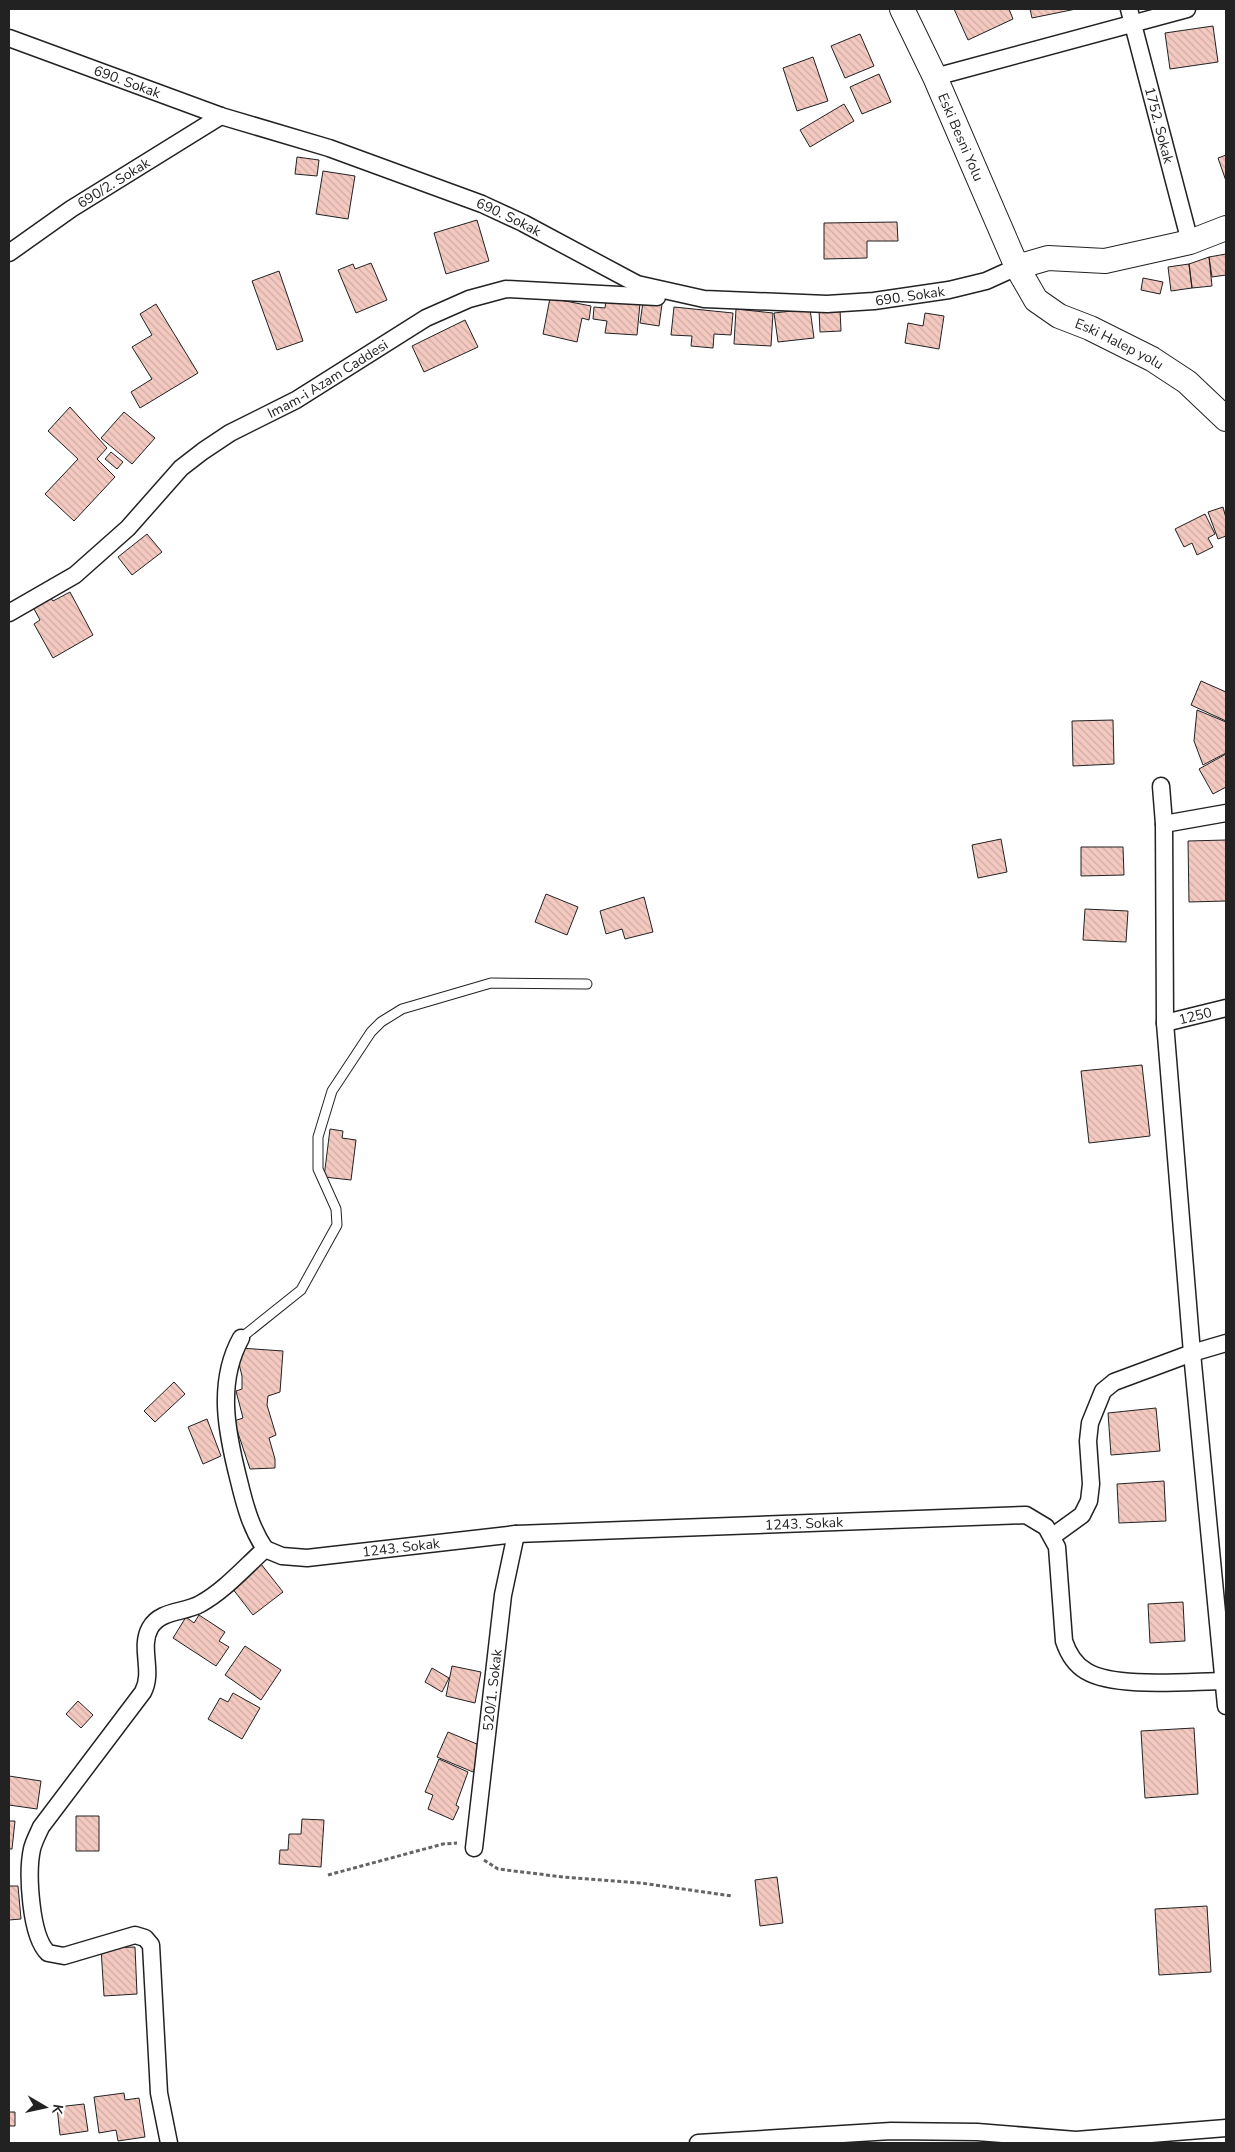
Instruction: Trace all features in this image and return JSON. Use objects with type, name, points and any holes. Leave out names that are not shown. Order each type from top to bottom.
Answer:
[{"type":"street","name":"Eski Besni Yolu","points":[[902,9],[935,78],[1017,267]]},
{"type":"street","name":"1752. Sokak","points":[[1129,9],[1190,242]]},
{"type":"street","points":[[935,78],[1187,9]]},
{"type":"street","name":"690. Sokak","points":[[9,38],[222,116],[329,148],[482,204],[523,223],[637,284],[704,299],[827,304],[874,301],[949,290],[986,281],[1017,267]]},
{"type":"street","name":"690/2. Sokak","points":[[9,252],[71,209],[222,116]]},
{"type":"street","points":[[1017,267],[1048,258],[1105,261],[1190,242],[1226,228]]},
{"type":"street","name":"Eski Halep yolu","points":[[1017,267],[1036,300],[1059,316],[1090,328],[1152,359],[1187,382],[1226,420]]},
{"type":"street","name":"Imam-i Azam Caddesi","points":[[9,613],[75,575],[128,528],[181,468],[203,451],[230,433],[296,400],[435,314],[469,299],[506,289],[704,299]]},
{"type":"street","points":[[1161,786],[1164,824],[1165,1022],[1192,1353],[1226,1706]]},
{"type":"street","points":[[1164,824],[1226,813]]},
{"type":"street","name":"1250","points":[[1165,1022],[1226,1008]]},
{"type":"street","points":[[169,2143],[159,2093],[151,1945],[145,1938],[135,1935],[64,1956],[48,1953],[38,1937],[34,1915],[31,1880],[32,1849],[41,1827],[146,1686],[148,1670],[146,1643],[150,1627],[167,1614],[190,1609],[209,1599],[264,1549],[249,1521],[226,1424],[228,1382],[234,1350],[241,1338]]},
{"type":"street","points":[[1225,1681],[1140,1682],[1116,1680],[1096,1676],[1075,1663],[1064,1641],[1058,1553],[1053,1536],[1082,1515],[1089,1501],[1091,1484],[1088,1441],[1090,1423],[1103,1392],[1114,1382],[1192,1353],[1226,1343]]},
{"type":"street","name":"1243. Sokak","points":[[264,1549],[282,1556],[306,1558],[516,1534],[1014,1514],[1026,1515],[1037,1520],[1053,1536]]},
{"type":"street","name":"520/1. Sokak","points":[[474,1848],[503,1595],[516,1534]]},
{"type":"street","points":[[698,2143],[891,2131],[977,2132],[1076,2140],[1226,2128]]},
{"type":"lane","points":[[241,1338],[301,1290],[337,1225],[336,1209],[318,1169],[318,1137],[332,1091],[371,1032],[381,1022],[402,1009],[491,983],[587,984]]},
{"type":"path","points":[[328,1875],[443,1844],[461,1843],[474,1848],[484,1860],[498,1869],[563,1877],[641,1883],[732,1896]]},
{"type":"building","points":[[954,9],[1009,9],[1013,19],[968,40]]},
{"type":"building","points":[[1030,9],[1076,9],[1032,18]]},
{"type":"building","points":[[1213,26],[1218,62],[1170,69],[1165,33]]},
{"type":"building","points":[[860,34],[874,66],[845,78],[831,46]]},
{"type":"building","points":[[813,57],[828,101],[797,111],[783,68]]},
{"type":"building","points":[[879,74],[891,102],[862,114],[850,87]]},
{"type":"building","points":[[844,104],[854,121],[810,147],[800,130]]},
{"type":"building","points":[[1226,155],[1226,181],[1218,158]]},
{"type":"building","points":[[297,157],[319,160],[317,176],[295,174]]},
{"type":"building","points":[[323,171],[355,176],[348,219],[316,214]]},
{"type":"building","points":[[477,220],[489,261],[446,274],[434,233]]},
{"type":"building","points":[[897,222],[898,241],[867,241],[867,258],[824,259],[824,223]]},
{"type":"building","points":[[1226,254],[1226,275],[1212,277],[1209,257]]},
{"type":"building","points":[[1209,257],[1212,286],[1192,288],[1189,264]]},
{"type":"building","points":[[371,263],[387,300],[356,313],[338,270],[353,264],[355,269]]},
{"type":"building","points":[[1189,264],[1192,288],[1171,291],[1168,267]]},
{"type":"building","points":[[279,271],[303,341],[277,350],[252,281]]},
{"type":"building","points":[[1143,278],[1163,282],[1160,294],[1141,290]]},
{"type":"building","points":[[550,298],[591,306],[589,320],[582,318],[577,342],[543,334]]},
{"type":"building","points":[[606,299],[640,303],[637,335],[605,333],[607,321],[593,319],[594,307],[605,308]]},
{"type":"building","points":[[643,302],[662,304],[659,326],[640,323]]},
{"type":"building","points":[[156,304],[198,373],[140,408],[131,392],[152,379],[132,347],[152,335],[140,314]]},
{"type":"building","points":[[674,307],[733,313],[731,335],[714,334],[713,348],[691,346],[692,336],[671,335]]},
{"type":"building","points":[[736,309],[773,313],[771,346],[734,344]]},
{"type":"building","points":[[810,309],[814,338],[778,342],[774,313]]},
{"type":"building","points":[[840,309],[841,331],[820,332],[819,310]]},
{"type":"building","points":[[925,313],[944,316],[939,349],[905,343],[908,323],[923,326]]},
{"type":"building","points":[[465,320],[478,347],[424,372],[412,346]]},
{"type":"building","points":[[70,407],[107,448],[97,459],[115,477],[74,521],[45,494],[78,459],[48,431]]},
{"type":"building","points":[[124,412],[155,438],[132,464],[101,438]]},
{"type":"building","points":[[111,452],[123,462],[117,469],[105,459]]},
{"type":"building","points":[[1223,507],[1226,518],[1226,536],[1218,539],[1208,512]]},
{"type":"building","points":[[1205,514],[1215,534],[1208,538],[1213,547],[1197,555],[1192,543],[1184,547],[1175,529]]},
{"type":"building","points":[[147,534],[162,552],[132,575],[118,557]]},
{"type":"building","points":[[70,592],[93,635],[53,658],[34,624],[40,620],[33,607],[50,597],[53,601]]},
{"type":"building","points":[[1201,681],[1226,692],[1226,721],[1191,705]]},
{"type":"building","points":[[1197,710],[1226,722],[1226,753],[1203,765],[1194,741]]},
{"type":"building","points":[[1113,720],[1114,764],[1073,766],[1072,721]]},
{"type":"building","points":[[1226,754],[1226,787],[1213,794],[1199,769]]},
{"type":"building","points":[[1001,839],[1007,872],[978,878],[972,845]]},
{"type":"building","points":[[1226,840],[1226,901],[1189,902],[1188,841]]},
{"type":"building","points":[[1081,847],[1123,847],[1124,875],[1081,876]]},
{"type":"building","points":[[546,894],[578,907],[567,935],[535,922]]},
{"type":"building","points":[[644,897],[653,932],[625,939],[622,929],[606,934],[600,911]]},
{"type":"building","points":[[1085,909],[1128,911],[1126,942],[1083,940]]},
{"type":"building","points":[[1142,1065],[1150,1136],[1089,1143],[1081,1071]]},
{"type":"building","points":[[330,1129],[343,1131],[342,1138],[356,1140],[351,1180],[324,1177]]},
{"type":"building","points":[[240,1348],[283,1351],[280,1392],[268,1396],[267,1405],[276,1435],[269,1438],[275,1459],[275,1468],[250,1469],[234,1421],[243,1418],[236,1391],[242,1389],[242,1376],[239,1364]]},
{"type":"building","points":[[174,1382],[185,1394],[155,1422],[144,1411]]},
{"type":"building","points":[[1156,1408],[1160,1451],[1111,1455],[1108,1413]]},
{"type":"building","points":[[207,1419],[221,1456],[203,1464],[188,1427]]},
{"type":"building","points":[[1164,1481],[1166,1521],[1119,1523],[1117,1484]]},
{"type":"building","points":[[261,1564],[283,1592],[253,1615],[232,1588]]},
{"type":"building","points":[[1183,1602],[1185,1641],[1150,1643],[1148,1604]]},
{"type":"building","points":[[199,1615],[225,1632],[219,1641],[229,1647],[216,1666],[173,1638],[186,1617],[194,1623]]},
{"type":"building","points":[[245,1646],[281,1670],[261,1700],[225,1675]]},
{"type":"building","points":[[452,1666],[481,1672],[475,1703],[446,1696]]},
{"type":"building","points":[[432,1668],[449,1678],[442,1692],[425,1682]]},
{"type":"building","points":[[233,1693],[260,1708],[242,1739],[208,1719],[220,1698],[228,1702]]},
{"type":"building","points":[[78,1701],[93,1715],[81,1728],[66,1714]]},
{"type":"building","points":[[1194,1728],[1198,1794],[1145,1798],[1141,1731]]},
{"type":"building","points":[[448,1732],[484,1747],[473,1772],[437,1757]]},
{"type":"building","points":[[439,1759],[468,1772],[456,1805],[459,1807],[453,1820],[428,1809],[433,1795],[425,1792]]},
{"type":"building","points":[[9,1776],[41,1781],[37,1809],[9,1805]]},
{"type":"building","points":[[76,1816],[99,1816],[99,1851],[76,1851]]},
{"type":"building","points":[[302,1819],[324,1820],[321,1867],[279,1864],[280,1850],[288,1850],[289,1834],[301,1834]]},
{"type":"building","points":[[9,1821],[15,1821],[12,1849],[9,1849]]},
{"type":"building","points":[[777,1877],[783,1923],[760,1926],[755,1880]]},
{"type":"building","points":[[9,1886],[18,1886],[21,1919],[9,1920]]},
{"type":"building","points":[[1207,1906],[1211,1972],[1159,1975],[1155,1909]]},
{"type":"building","points":[[135,1947],[137,1994],[104,1996],[101,1948]]},
{"type":"building","points":[[124,2093],[125,2100],[139,2098],[145,2137],[118,2141],[116,2130],[99,2133],[94,2097]]},
{"type":"building","points":[[84,2104],[88,2131],[60,2135],[57,2107]]},
{"type":"building","points":[[9,2112],[15,2112],[15,2126],[9,2126]]}]
